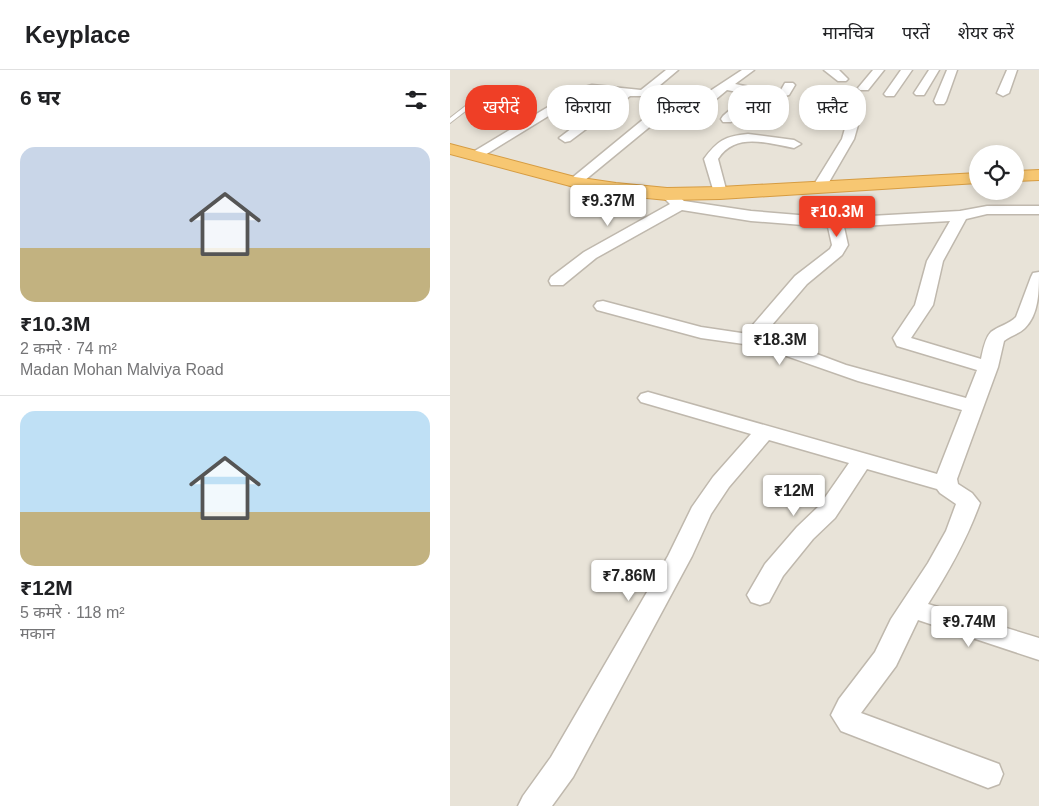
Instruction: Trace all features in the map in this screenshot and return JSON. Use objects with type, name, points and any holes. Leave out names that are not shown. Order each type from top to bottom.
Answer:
[{"type":"highway","points":[[450,149],[574,182],[674,199],[720,193],[820,186],[969,178]]},
{"type":"highway","points":[[1024,175],[1039,174]]},
{"type":"street","points":[[629,93],[644,93],[673,70]]},
{"type":"street","points":[[574,182],[655,116],[686,118],[724,86],[749,70]]},
{"type":"street","points":[[829,70],[835,72],[842,79]]},
{"type":"street","points":[[866,86],[879,70]]},
{"type":"street","points":[[890,94],[907,70]]},
{"type":"street","points":[[920,93],[934,70]]},
{"type":"street","points":[[940,101],[950,70]]},
{"type":"street","points":[[1003,93],[1012,70]]},
{"type":"street","points":[[724,86],[728,87]]},
{"type":"street","points":[[475,155],[547,112]]},
{"type":"street","points":[[564,138],[575,130]]},
{"type":"street","points":[[820,186],[848,139],[851,130]]},
{"type":"street","points":[[720,193],[711,159],[715,152],[730,140],[744,137],[794,144]]},
{"type":"street","points":[[557,281],[590,255],[674,199],[751,216],[835,224],[960,216],[987,210],[1039,210]]},
{"type":"street","points":[[960,216],[935,261],[924,305],[902,338],[904,342],[988,367]]},
{"type":"street","points":[[761,341],[757,336],[757,331],[802,280],[836,252],[840,245],[835,224]]},
{"type":"street","points":[[946,484],[953,458],[988,367],[995,341],[998,336],[1018,325],[1024,318],[1039,277]]},
{"type":"street","points":[[603,306],[709,335],[737,340],[761,341],[834,369],[905,390],[972,406]]},
{"type":"street","points":[[648,398],[946,484],[948,488],[964,498],[968,503],[954,538],[938,568],[900,626],[886,658],[848,708],[846,715],[851,722],[988,774]]},
{"type":"street","points":[[534,806],[562,766],[680,556],[700,513],[726,475],[765,431]]},
{"type":"street","points":[[760,595],[774,570],[827,512],[862,460]]},
{"type":"street","points":[[911,608],[1039,649]]},
{"type":"lane","points":[[450,121],[465,109]]},
{"type":"shaded area","points":[[450,70],[1039,70],[1039,806],[450,806]]}]
